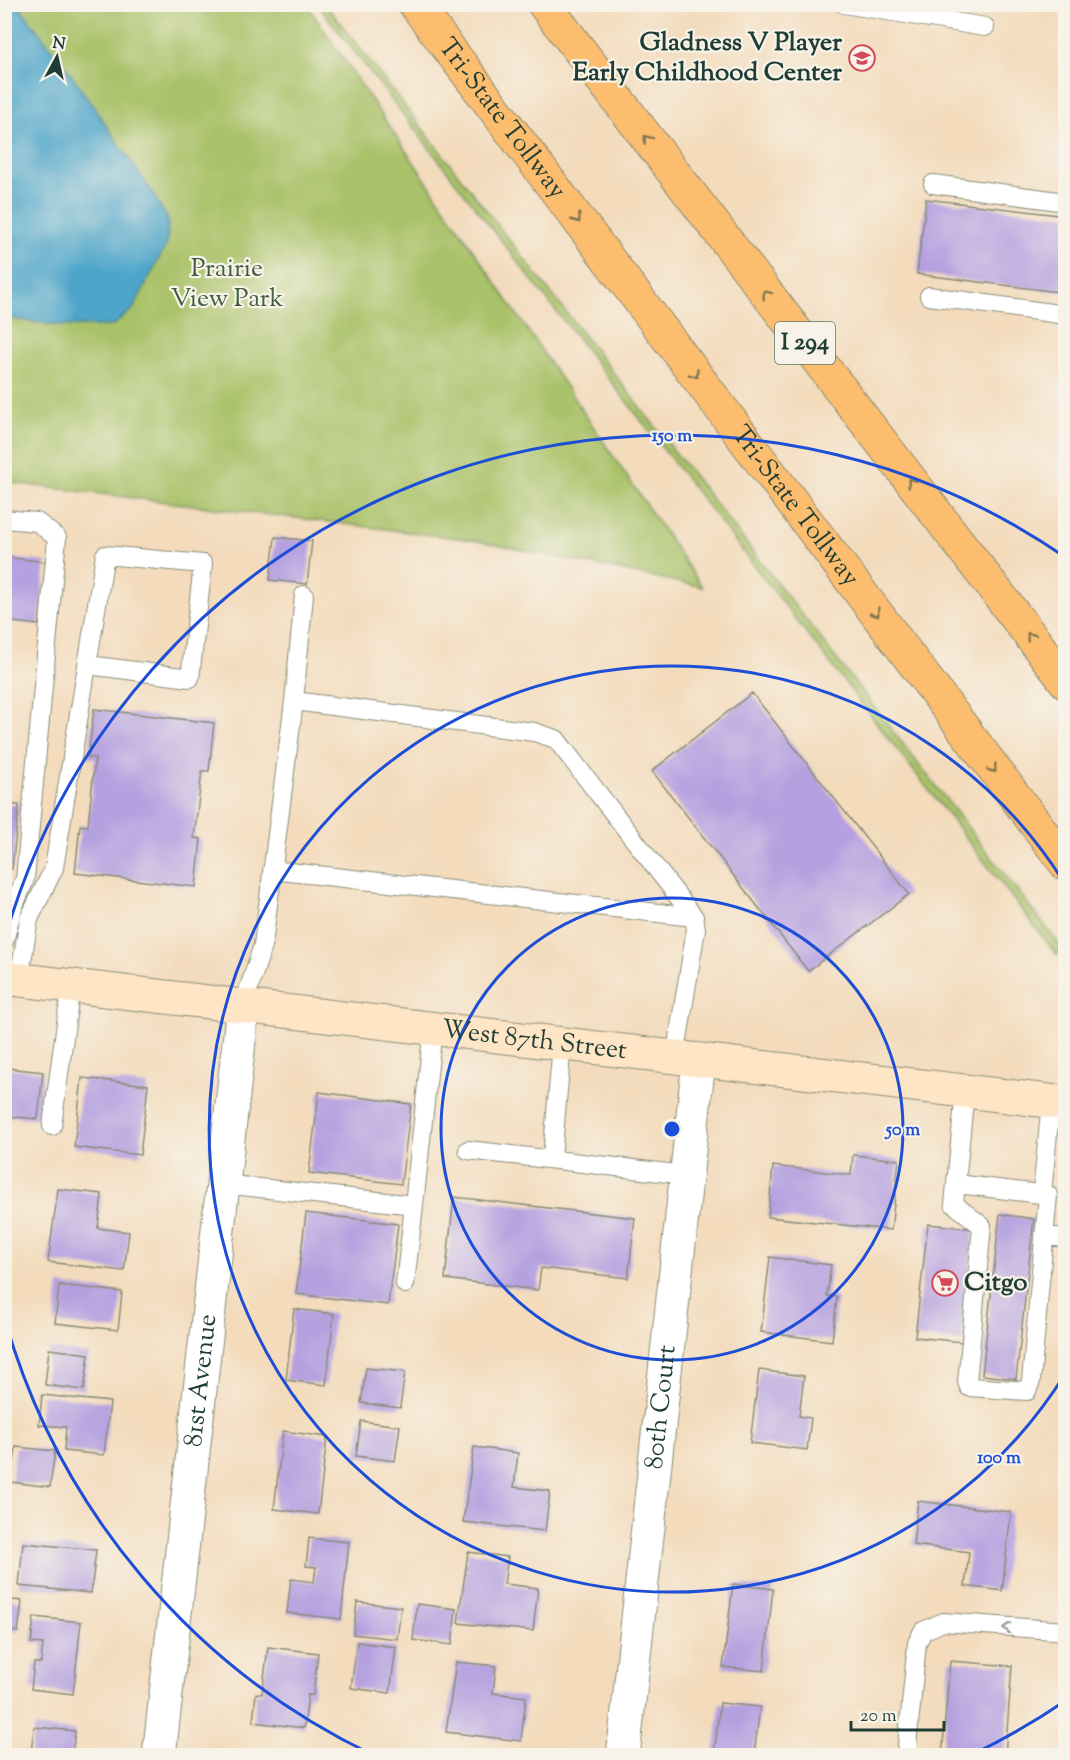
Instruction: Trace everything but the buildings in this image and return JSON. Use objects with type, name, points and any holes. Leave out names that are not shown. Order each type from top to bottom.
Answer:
[{"type":"highway","name":"Tri-State Tollway","points":[[415,4],[1065,864]]},
{"type":"highway","name":"I 294","points":[[544,4],[1065,682]]},
{"type":"main road","name":"West 87th Street","points":[[12,979],[1058,1103]]},
{"type":"street","name":"81st Avenue","points":[[159,1755],[243,1006]]},
{"type":"street","name":"80th Court","points":[[623,1755],[686,1175],[687,1059]]},
{"type":"lane","points":[[844,4],[985,27]]},
{"type":"lane","points":[[933,184],[1065,202]]},
{"type":"lane","points":[[929,296],[1065,315]]},
{"type":"lane","points":[[4,519],[37,522],[57,538],[25,879],[13,908],[4,941]]},
{"type":"lane","points":[[12,979],[29,919],[54,868],[105,555],[203,564],[190,678],[88,665]]},
{"type":"lane","points":[[243,1006],[262,945],[294,701],[304,596]]},
{"type":"lane","points":[[294,701],[534,732],[556,739],[694,917],[696,929],[687,1059]]},
{"type":"lane","points":[[272,870],[694,917]]},
{"type":"lane","points":[[52,1126],[71,986]]},
{"type":"lane","points":[[405,1284],[433,1028]]},
{"type":"lane","points":[[552,1159],[562,1044]]},
{"type":"lane","points":[[957,1184],[1048,1195],[1031,1381],[1027,1391],[969,1387],[982,1226],[954,1204],[964,1091]]},
{"type":"lane","points":[[1042,1194],[1058,1103]]},
{"type":"lane","points":[[468,1150],[686,1175]]},
{"type":"lane","points":[[223,1184],[414,1205]]},
{"type":"lane","points":[[1044,1236],[1065,1238]]},
{"type":"lane","points":[[906,1755],[917,1643],[923,1631],[943,1622],[1065,1631]]},
{"type":"green space","name":"Prairie View Park","points":[[5,5],[307,5],[702,587],[473,540],[5,482]]},
{"type":"green space","points":[[318,5],[326,5],[1063,949],[1057,955]]},
{"type":"water","points":[[4,5],[18,5],[73,77],[152,192],[168,220],[167,243],[133,309],[112,326],[64,326],[5,318]]},
{"type":"place","name":"Gladness V Player Early Childhood Center","points":[[862,58]]},
{"type":"place","name":"Citgo","points":[[945,1283]]}]
